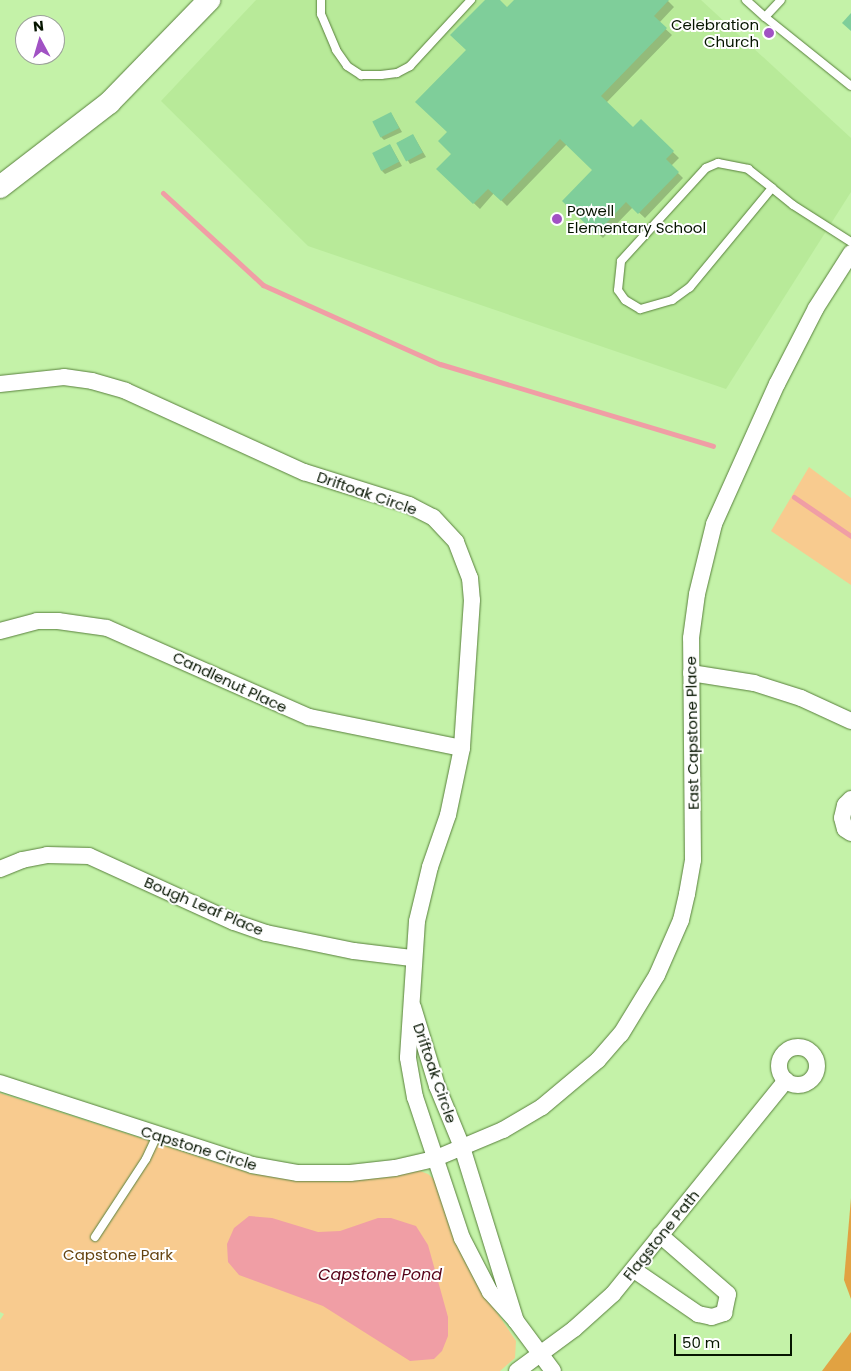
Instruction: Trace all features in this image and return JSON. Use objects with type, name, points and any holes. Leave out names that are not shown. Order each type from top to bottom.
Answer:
[{"type":"street","points":[[0,187],[109,102],[209,0]]},
{"type":"street","name":"East Capstone Place","points":[[462,1147],[503,1130],[542,1107],[571,1084],[621,1034],[657,975],[681,920],[693,860],[691,638],[697,594],[714,524],[777,384],[816,308],[851,253]]},
{"type":"street","name":"Driftoak Circle","points":[[0,384],[64,377],[109,386],[153,401],[304,472],[409,505],[433,517],[456,542],[470,578],[469,672],[462,748],[448,815],[422,895],[412,958],[408,1058],[415,1097],[434,1159],[462,1238],[481,1277],[499,1305],[516,1320]]},
{"type":"street","name":"Candlenut Place","points":[[0,631],[37,621],[58,620],[107,628],[309,717],[462,748]]},
{"type":"street","points":[[691,673],[754,683],[801,698],[851,722]]},
{"type":"street","points":[[851,799],[845,805],[842,818],[845,829],[851,833]]},
{"type":"street","name":"Bough Leaf Place","points":[[0,869],[22,860],[47,855],[89,856],[234,922],[266,933],[354,951],[412,958]]},
{"type":"street","name":"Driftoak Circle","points":[[410,997],[437,1086],[462,1147],[516,1320]]},
{"type":"street","name":"Flagstone Path","points":[[517,1371],[600,1307],[634,1270],[660,1235],[786,1080]]},
{"type":"street","name":"Capstone Circle","points":[[0,1083],[252,1166],[298,1173],[372,1172],[434,1159],[462,1147]]},
{"type":"street","points":[[634,1270],[698,1314],[712,1317],[724,1313],[728,1294],[660,1235]]},
{"type":"street","points":[[516,1320],[553,1371]]},
{"type":"lane","points":[[321,0],[321,14],[342,58],[360,75],[397,73],[410,66],[470,0]]},
{"type":"lane","points":[[746,0],[851,86]]},
{"type":"lane","points":[[765,17],[781,0]]},
{"type":"lane","points":[[772,188],[690,287],[672,300],[640,309],[626,300],[618,290],[621,261],[706,168],[718,163],[729,163],[748,169],[772,188],[851,242]]},
{"type":"lane","points":[[95,1237],[146,1158],[156,1135]]},
{"type":"shaded area","name":"Powell Elementary School","points":[[256,0],[701,0],[851,138],[851,192],[726,389],[308,246],[161,101]]},
{"type":"shaded area","points":[[851,1198],[851,1299],[844,1280]]},
{"type":"shaded area","points":[[851,1332],[851,1371],[822,1371]]},
{"type":"green space","points":[[809,467],[851,498],[851,585],[771,531]]},
{"type":"green space","name":"Capstone Park","points":[[0,1093],[253,1174],[337,1182],[420,1171],[428,1174],[435,1180],[473,1277],[516,1341],[515,1358],[500,1371],[0,1371],[0,1320],[4,1314],[0,1312]]},
{"type":"water","name":"Capstone Pond","points":[[249,1216],[272,1218],[318,1232],[340,1231],[378,1218],[391,1218],[416,1226],[428,1245],[448,1317],[448,1336],[442,1351],[434,1359],[410,1361],[323,1306],[239,1275],[228,1262],[227,1244],[234,1228]]},
{"type":"building","points":[[485,0],[500,0],[507,7],[514,0],[669,0],[654,16],[667,28],[601,96],[633,127],[641,119],[674,151],[666,159],[679,172],[638,214],[626,202],[596,234],[562,201],[592,170],[560,139],[501,201],[488,189],[473,204],[436,169],[451,154],[438,141],[447,132],[415,102],[466,50],[450,35]]},
{"type":"building","points":[[851,13],[851,31],[842,23]]},
{"type":"building","points":[[391,112],[399,128],[380,138],[372,122]]},
{"type":"building","points":[[413,134],[423,153],[406,161],[396,143]]},
{"type":"building","points":[[390,144],[399,162],[381,171],[372,153]]},
{"type":"waterway","points":[[163,193],[263,285],[440,364],[713,446]]},
{"type":"waterway","points":[[794,497],[851,536]]},
{"type":"place","name":"Celebration Church","points":[[769,33]]},
{"type":"place","name":"Powell Elementary School","points":[[557,219]]}]
